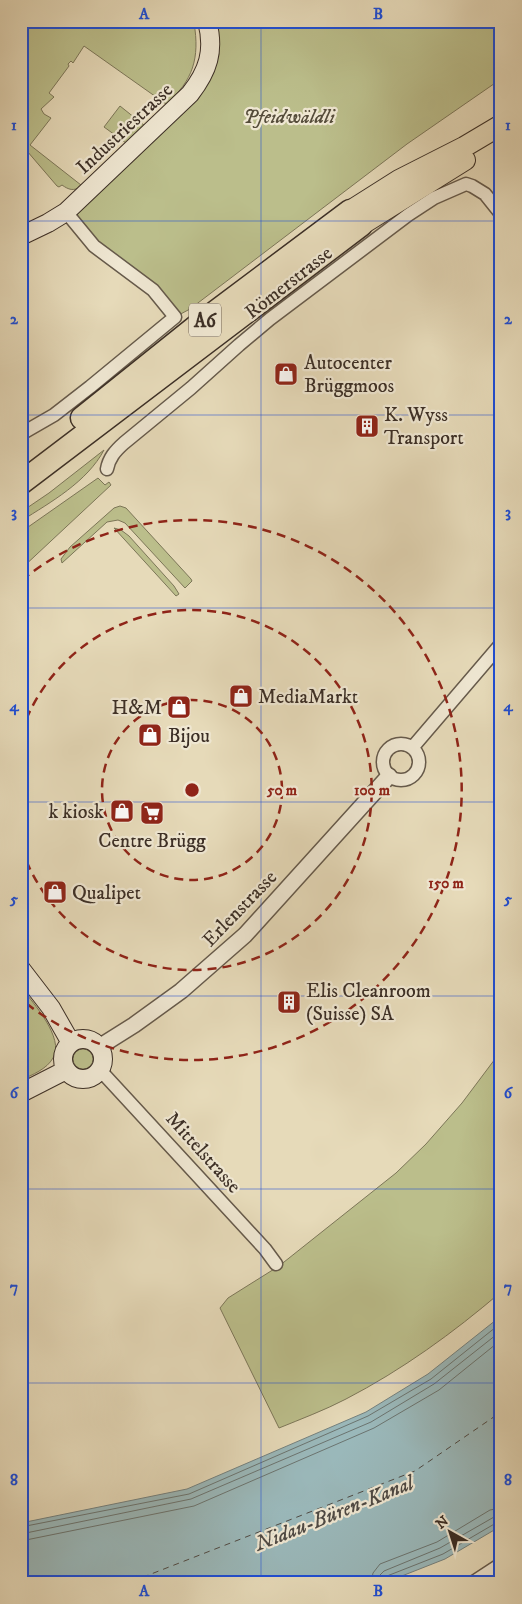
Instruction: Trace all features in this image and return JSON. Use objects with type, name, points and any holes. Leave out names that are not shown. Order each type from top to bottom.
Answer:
[{"type":"highway","name":"A6","points":[[21,483],[196,350],[399,180],[464,147],[501,125]]},
{"type":"highway","name":"A6","points":[[21,463],[62,434],[198,325],[355,218],[501,137]]},
{"type":"highway","points":[[21,498],[61,470],[112,429],[157,389],[196,350]]},
{"type":"main road","name":"Industriestrasse","points":[[21,236],[66,212],[179,106],[198,85],[207,68],[209,58],[207,21]]},
{"type":"main road","points":[[21,969],[51,1008],[71,1043]]},
{"type":"main road","points":[[86,1039],[99,1047],[103,1060],[100,1070],[90,1079],[83,1080],[70,1075],[64,1066],[63,1056],[71,1043],[76,1040],[86,1039]]},
{"type":"main road","points":[[21,1094],[66,1070]]},
{"type":"street","name":"Römerstrasse","points":[[107,470],[114,452],[191,388],[239,344],[408,215],[434,198],[466,184],[485,194],[501,214]]},
{"type":"street","points":[[21,434],[54,415],[83,393],[175,317],[153,290],[94,246],[66,212]]},
{"type":"street","points":[[412,748],[501,644]]},
{"type":"street","points":[[403,744],[412,748],[419,758],[420,764],[415,774],[411,778],[399,780],[389,776],[384,766],[385,755],[388,750],[403,744]]},
{"type":"street","name":"Erlenstrasse","points":[[99,1047],[134,1025],[181,991],[253,927],[389,776]]},
{"type":"street","name":"Mittelstrasse","points":[[100,1070],[265,1249],[276,1264]]},
{"type":"street","points":[[472,1583],[501,1564]]},
{"type":"green space","points":[[33,21],[193,21],[194,23],[196,47],[192,68],[183,87],[166,104],[84,46],[73,63],[71,61],[68,64],[69,66],[49,93],[54,97],[41,109],[44,114],[51,118],[30,145],[81,185],[81,187],[76,189],[69,189],[62,185],[57,186],[21,144],[21,33]]},
{"type":"green space","name":"Pfeidwäldli","points":[[207,21],[501,21],[501,79],[407,144],[190,309],[175,317],[94,246],[66,212],[198,85]]},
{"type":"green space","points":[[120,106],[145,126],[126,143],[104,127]]},
{"type":"green space","points":[[104,450],[97,461],[78,482],[56,499],[21,521],[21,512],[49,493]]},
{"type":"green space","points":[[98,478],[105,485],[109,482],[111,485],[21,569],[21,532]]},
{"type":"green space","points":[[120,506],[126,508],[191,579],[192,581],[185,588],[125,523],[118,520],[107,522],[62,563],[61,559],[70,547],[114,508]]},
{"type":"green space","points":[[114,528],[121,530],[129,536],[179,594],[176,596]]},
{"type":"green space","points":[[21,987],[46,1021],[55,1041],[56,1050],[53,1058],[47,1065],[21,1080]]},
{"type":"green space","points":[[83,1049],[90,1052],[93,1059],[90,1066],[83,1069],[76,1066],[73,1059],[76,1052]]},
{"type":"green space","points":[[501,1051],[501,1292],[446,1336],[387,1376],[338,1403],[279,1428],[220,1308],[228,1298],[279,1266],[396,1173],[426,1144],[462,1103]]},
{"type":"water","name":"Nidau-Büren-Kanal","points":[[501,1316],[501,1526],[445,1559],[384,1583],[21,1583],[21,1523],[187,1489],[366,1412],[428,1374]]},
{"type":"ferry route","points":[[110,1583],[146,1576],[415,1471],[501,1412]]},
{"type":"place","name":"Autocenter Brüggmoos","points":[[286,374]]},
{"type":"place","name":"K. Wyss Transport","points":[[367,426]]},
{"type":"place","name":"MediaMarkt","points":[[241,696]]},
{"type":"place","name":"H&M","points":[[179,707]]},
{"type":"place","name":"Bijou","points":[[150,735]]},
{"type":"place","name":"k kiosk","points":[[122,811]]},
{"type":"place","name":"Centre Brügg","points":[[152,813]]},
{"type":"place","name":"Qualipet","points":[[55,892]]},
{"type":"place","name":"Elis Cleanroom (Suisse) SA","points":[[289,1002]]}]
